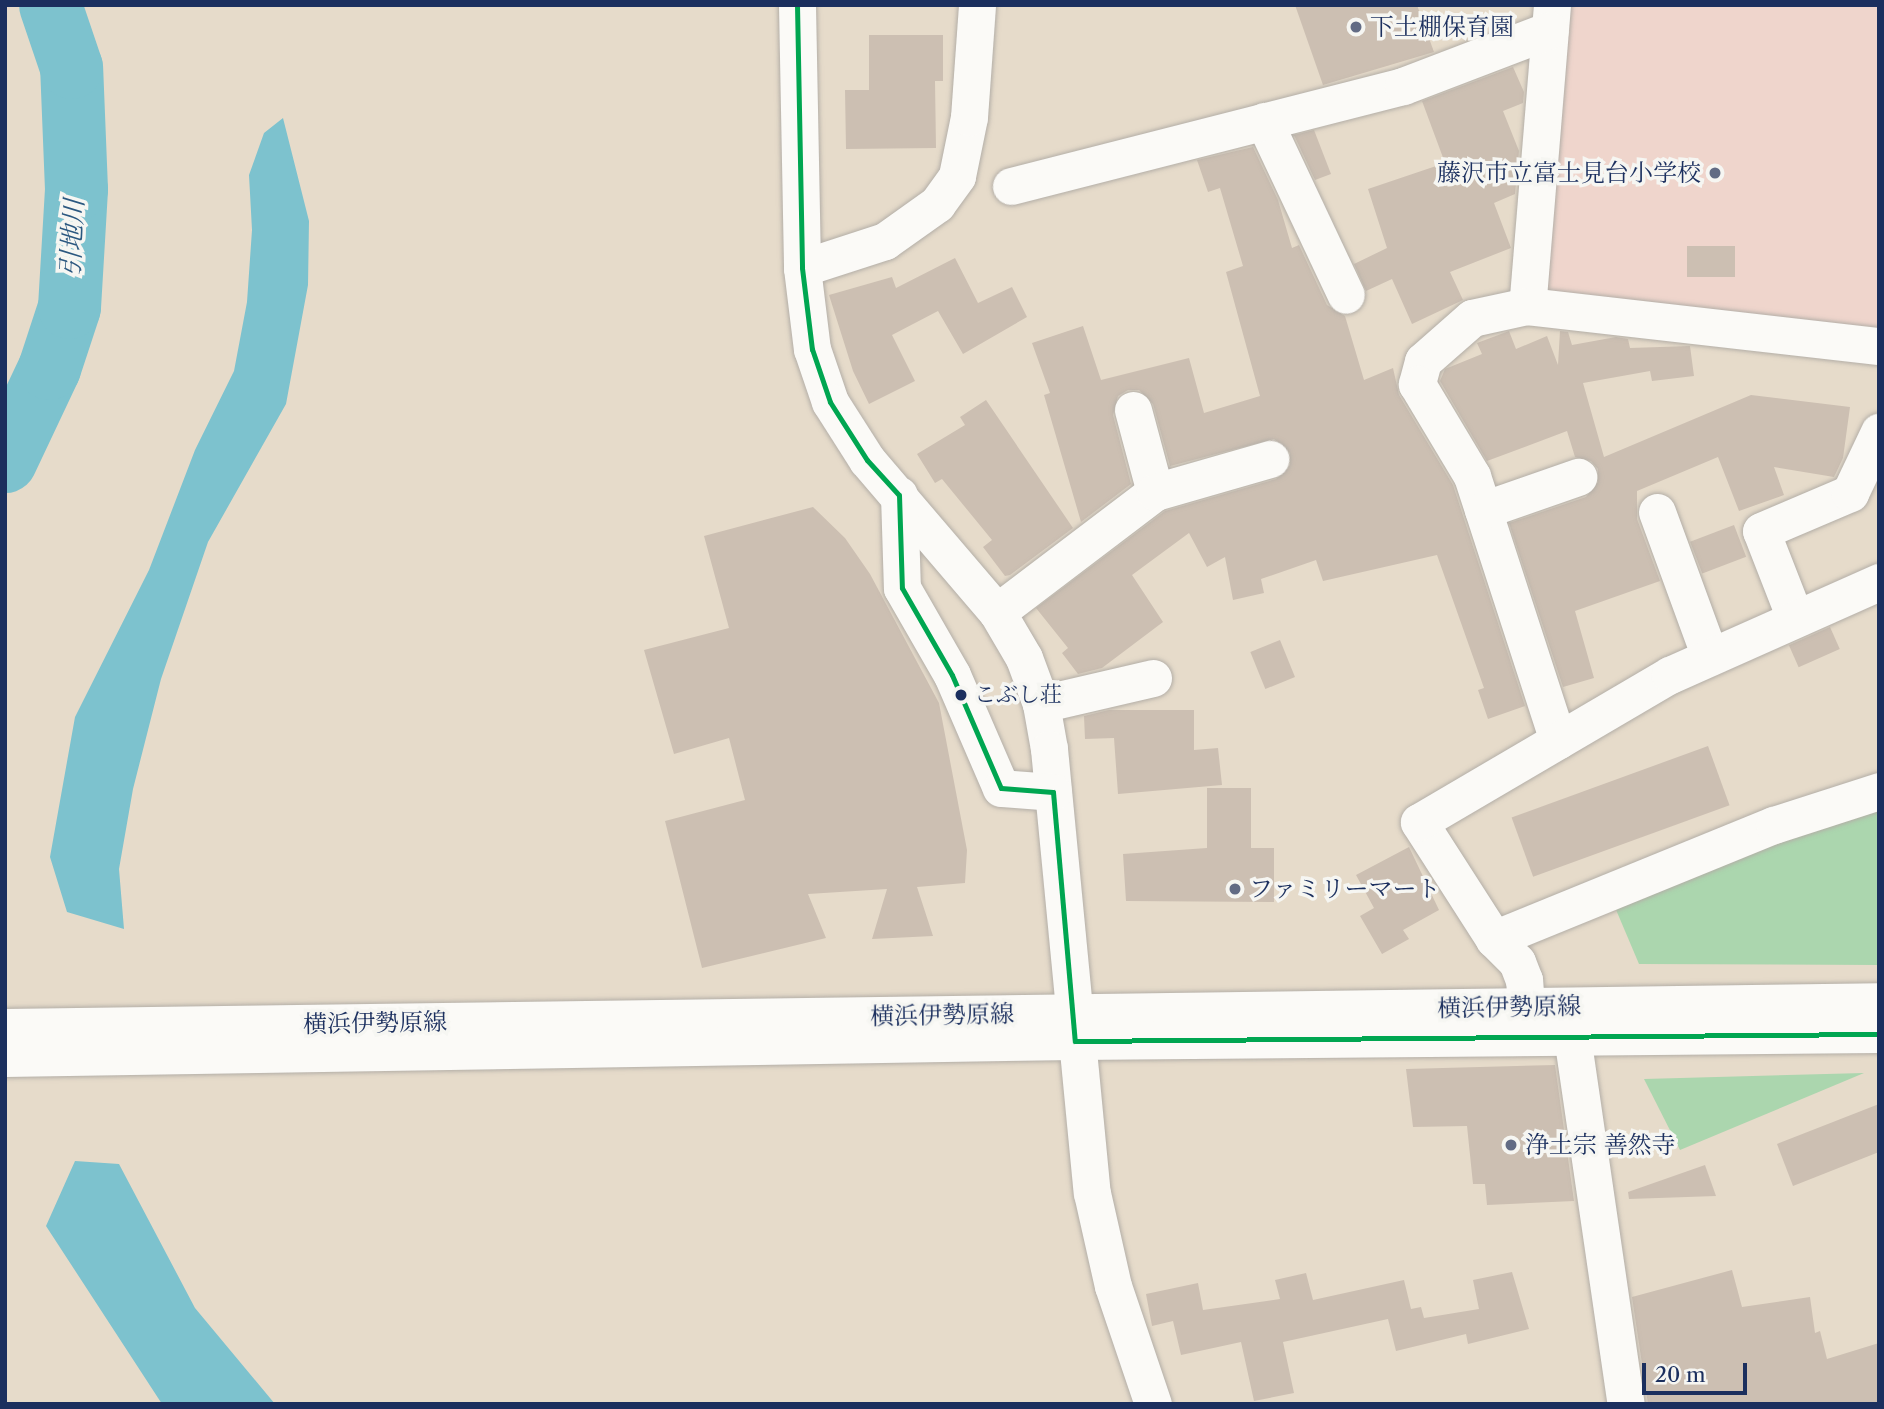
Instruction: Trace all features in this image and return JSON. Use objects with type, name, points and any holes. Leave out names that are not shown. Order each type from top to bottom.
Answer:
[{"type":"main road","name":"横浜伊勢原線","points":[[5,1058],[1074,1027],[1526,1007],[1879,1002]]},
{"type":"main road","name":"横浜伊勢原線","points":[[5,1028],[1074,1027],[1572,1036],[1879,1034]]},
{"type":"street","points":[[797,5],[802,268],[812,349],[830,402],[867,460],[997,612],[1024,658],[1041,704],[1053,792],[1074,1027],[1095,1213],[1114,1286],[1153,1404]]},
{"type":"street","points":[[802,268],[885,240],[937,205],[957,176],[969,117],[977,5]]},
{"type":"street","points":[[1011,186],[1403,86],[1551,17],[1527,306]]},
{"type":"street","points":[[1264,121],[1346,295]]},
{"type":"street","points":[[1558,740],[1472,476],[1417,384],[1423,361],[1472,318],[1527,306],[1879,346]]},
{"type":"street","points":[[1133,410],[1155,492]]},
{"type":"street","points":[[1795,618],[1761,531],[1850,493],[1879,432]]},
{"type":"street","points":[[997,612],[1155,492],[1270,459]]},
{"type":"street","points":[[1483,510],[1578,477]]},
{"type":"street","points":[[899,495],[902,588],[952,675],[1001,788],[1053,792]]},
{"type":"street","points":[[1657,512],[1710,657]]},
{"type":"street","points":[[1526,1007],[1524,980],[1517,962],[1494,939],[1419,822],[1558,740],[1710,657],[1879,582]]},
{"type":"street","points":[[1041,704],[1153,678]]},
{"type":"street","points":[[1494,939],[1774,825],[1879,791]]},
{"type":"street","points":[[1572,1036],[1626,1404]]},
{"type":"shaded area","name":"藤沢市立富士見台小学校","points":[[1564,5],[1879,5],[1879,329],[1544,298]]},
{"type":"green space","points":[[1879,799],[1879,965],[1639,964],[1614,905]]},
{"type":"green space","points":[[1864,1073],[1680,1150],[1644,1079]]},
{"type":"water","points":[[283,118],[309,221],[308,285],[286,404],[208,542],[161,679],[133,789],[119,869],[124,929],[67,912],[50,857],[75,717],[149,570],[195,450],[234,371],[247,302],[252,230],[249,175],[264,133]]},
{"type":"water","points":[[75,1161],[119,1164],[195,1308],[275,1404],[162,1404],[46,1226]]},
{"type":"building","points":[[1295,5],[1417,5],[1434,52],[1323,85]]},
{"type":"building","points":[[869,35],[943,35],[943,81],[935,81],[936,148],[846,149],[845,90],[869,90]]},
{"type":"building","points":[[1513,67],[1524,92],[1523,103],[1503,111],[1519,151],[1515,194],[1494,203],[1511,248],[1450,272],[1463,300],[1412,324],[1392,279],[1366,291],[1354,264],[1387,248],[1368,189],[1445,163],[1422,101]]},
{"type":"building","points":[[1314,130],[1331,174],[1315,180],[1294,135]]},
{"type":"building","points":[[1253,147],[1278,200],[1292,248],[1299,245],[1327,305],[1345,316],[1364,380],[1393,368],[1399,395],[1453,485],[1525,706],[1488,719],[1478,690],[1484,688],[1437,555],[1323,581],[1316,560],[1261,579],[1264,593],[1233,600],[1225,557],[1207,567],[1189,533],[1132,575],[1163,622],[1102,668],[1078,674],[1062,653],[1068,648],[1036,608],[1165,511],[1276,479],[1290,465],[1290,453],[1274,439],[1170,466],[1153,404],[1139,390],[1128,390],[1118,396],[1113,415],[1131,484],[1081,522],[1044,395],[1050,393],[1032,343],[1083,326],[1101,380],[1189,358],[1204,413],[1260,396],[1226,272],[1243,266],[1220,188],[1208,192],[1197,160]]},
{"type":"building","points":[[1687,246],[1735,246],[1735,277],[1687,277]]},
{"type":"building","points":[[955,258],[978,303],[1012,287],[1027,317],[963,354],[938,311],[892,335],[915,381],[869,404],[853,371],[829,295],[892,277],[896,288]]},
{"type":"building","points":[[1509,331],[1516,349],[1547,336],[1558,365],[1560,331],[1568,332],[1572,345],[1616,337],[1628,339],[1630,348],[1690,346],[1694,376],[1652,381],[1650,371],[1583,383],[1604,457],[1751,395],[1850,407],[1843,458],[1834,477],[1774,467],[1784,495],[1739,511],[1718,457],[1637,491],[1637,519],[1660,581],[1575,611],[1594,678],[1563,687],[1509,523],[1586,497],[1598,482],[1598,469],[1591,461],[1575,457],[1567,431],[1487,461],[1440,381],[1445,369],[1482,354],[1477,343]]},
{"type":"building","points":[[986,400],[1073,528],[1005,576],[983,547],[992,540],[942,479],[935,483],[917,454],[965,425],[960,417]]},
{"type":"building","points":[[813,507],[845,538],[870,574],[939,703],[967,850],[965,883],[917,887],[933,936],[872,939],[887,889],[808,894],[826,938],[702,968],[665,821],[745,800],[729,738],[674,754],[644,650],[729,628],[704,536]]},
{"type":"building","points":[[1734,525],[1746,557],[1702,574],[1690,542]]},
{"type":"building","points":[[1830,627],[1840,649],[1799,667],[1789,645]]},
{"type":"building","points":[[1280,640],[1295,677],[1265,689],[1250,652]]},
{"type":"building","points":[[1109,710],[1194,710],[1194,750],[1218,748],[1222,785],[1118,794],[1114,738],[1085,739],[1084,716]]},
{"type":"building","points":[[1708,746],[1730,805],[1533,877],[1512,817]]},
{"type":"building","points":[[1207,788],[1251,788],[1251,848],[1274,848],[1274,902],[1126,901],[1123,854],[1207,848]]},
{"type":"building","points":[[1409,847],[1439,910],[1403,930],[1409,939],[1382,954],[1360,916],[1374,908],[1356,875]]},
{"type":"building","points":[[1555,1065],[1574,1201],[1487,1205],[1485,1184],[1473,1184],[1467,1126],[1413,1127],[1406,1069]]},
{"type":"building","points":[[1879,1104],[1879,1152],[1793,1186],[1777,1144]]},
{"type":"building","points":[[1705,1165],[1716,1196],[1629,1199],[1628,1192]]},
{"type":"building","points":[[1732,1270],[1742,1307],[1810,1297],[1815,1333],[1820,1331],[1827,1359],[1879,1343],[1879,1404],[1648,1404],[1632,1297]]},
{"type":"building","points":[[1512,1272],[1529,1329],[1468,1344],[1466,1334],[1396,1351],[1388,1319],[1283,1342],[1294,1393],[1254,1401],[1241,1342],[1181,1355],[1173,1321],[1152,1326],[1146,1294],[1198,1283],[1203,1310],[1280,1299],[1275,1280],[1306,1273],[1313,1300],[1404,1280],[1411,1309],[1421,1307],[1424,1318],[1479,1309],[1473,1280]]},
{"type":"waterway","name":"引地川","points":[[5,461],[49,368],[69,307],[76,189],[71,67],[50,5]]},
{"type":"transit line","points":[[797,5],[802,268],[812,349],[830,402],[867,460],[899,495],[902,588],[952,675],[1001,788],[1053,792]]},
{"type":"transit line","points":[[1053,792],[1075,1041],[1879,1034]]},
{"type":"place","name":"下土棚保育園","points":[[1356,27]]},
{"type":"place","name":"藤沢市立富士見台小学校","points":[[1715,173]]},
{"type":"place","name":"こぶし荘","points":[[961,695]]},
{"type":"place","name":"ファミリーマート","points":[[1235,889]]},
{"type":"place","name":"浄土宗 善然寺","points":[[1511,1145]]}]
